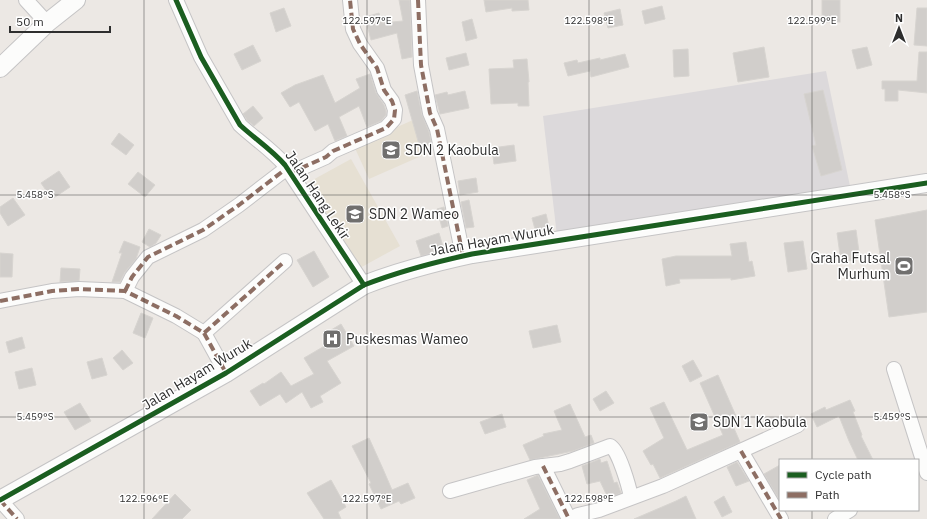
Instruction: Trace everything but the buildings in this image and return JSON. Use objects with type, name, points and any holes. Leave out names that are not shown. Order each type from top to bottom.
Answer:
[{"type":"street","points":[[26,0],[47,23]]},
{"type":"street","points":[[0,68],[47,23],[76,0]]},
{"type":"street","name":"Jalan Hang Lekir","points":[[176,0],[201,56],[240,124],[249,133],[274,152],[289,171],[364,285]]},
{"type":"street","points":[[125,290],[132,276],[148,257],[203,230],[289,171],[326,157],[333,150],[386,128],[394,119],[395,110],[392,101],[384,90],[377,68],[360,44],[353,28],[350,0]]},
{"type":"street","points":[[418,0],[420,65],[430,113],[437,128],[463,256]]},
{"type":"street","name":"Jalan Hayam Wuruk","points":[[0,500],[226,372],[364,285],[412,268],[463,256],[927,183]]},
{"type":"street","points":[[204,333],[285,261]]},
{"type":"street","points":[[0,301],[52,290],[125,290],[176,316],[204,333],[226,372]]},
{"type":"street","points":[[894,369],[923,469]]},
{"type":"street","points":[[543,466],[569,519],[578,515],[602,515],[631,497],[664,486],[798,425]]},
{"type":"street","points":[[450,491],[543,466],[560,464],[610,446],[614,447],[628,484],[631,497]]},
{"type":"street","points":[[740,451],[781,519]]},
{"type":"street","points":[[0,500],[17,519]]},
{"type":"street","points":[[835,519],[848,511]]},
{"type":"shaded area","points":[[826,71],[851,191],[557,236],[543,116]]},
{"type":"shaded area","name":"SDN 2 Kaobula","points":[[413,120],[428,153],[369,179],[354,146]]},
{"type":"shaded area","name":"SDN 2 Wameo","points":[[351,159],[400,246],[358,269],[309,182]]},
{"type":"marked path","points":[[290,173],[326,157],[333,151],[386,128],[394,119],[395,110],[392,101],[384,90],[377,68],[360,44],[353,29],[350,0]]},
{"type":"marked path","points":[[418,0],[421,65],[430,113],[437,129],[463,256]]},
{"type":"marked path","points":[[125,291],[132,277],[148,257],[203,230],[239,205],[287,168]]},
{"type":"marked path","points":[[0,301],[52,291],[79,289],[125,291],[176,316],[204,333],[285,261]]},
{"type":"marked path","points":[[204,333],[226,373]]},
{"type":"marked path","points":[[741,451],[781,519]]},
{"type":"marked path","points":[[543,466],[569,519]]},
{"type":"marked path","points":[[0,500],[17,519]]},
{"type":"cycle path","points":[[176,0],[201,57],[240,125],[285,165],[364,285]]},
{"type":"cycle path","points":[[0,500],[226,373],[364,285],[391,275],[472,254],[927,183]]},
{"type":"place","name":"SDN 2 Kaobula","points":[[391,150]]},
{"type":"place","name":"SDN 2 Wameo","points":[[355,214]]},
{"type":"place","name":"Graha Futsal Murhum","points":[[904,266]]},
{"type":"place","name":"Puskesmas Wameo","points":[[332,339]]},
{"type":"place","name":"SDN 1 Kaobula","points":[[699,422]]}]
